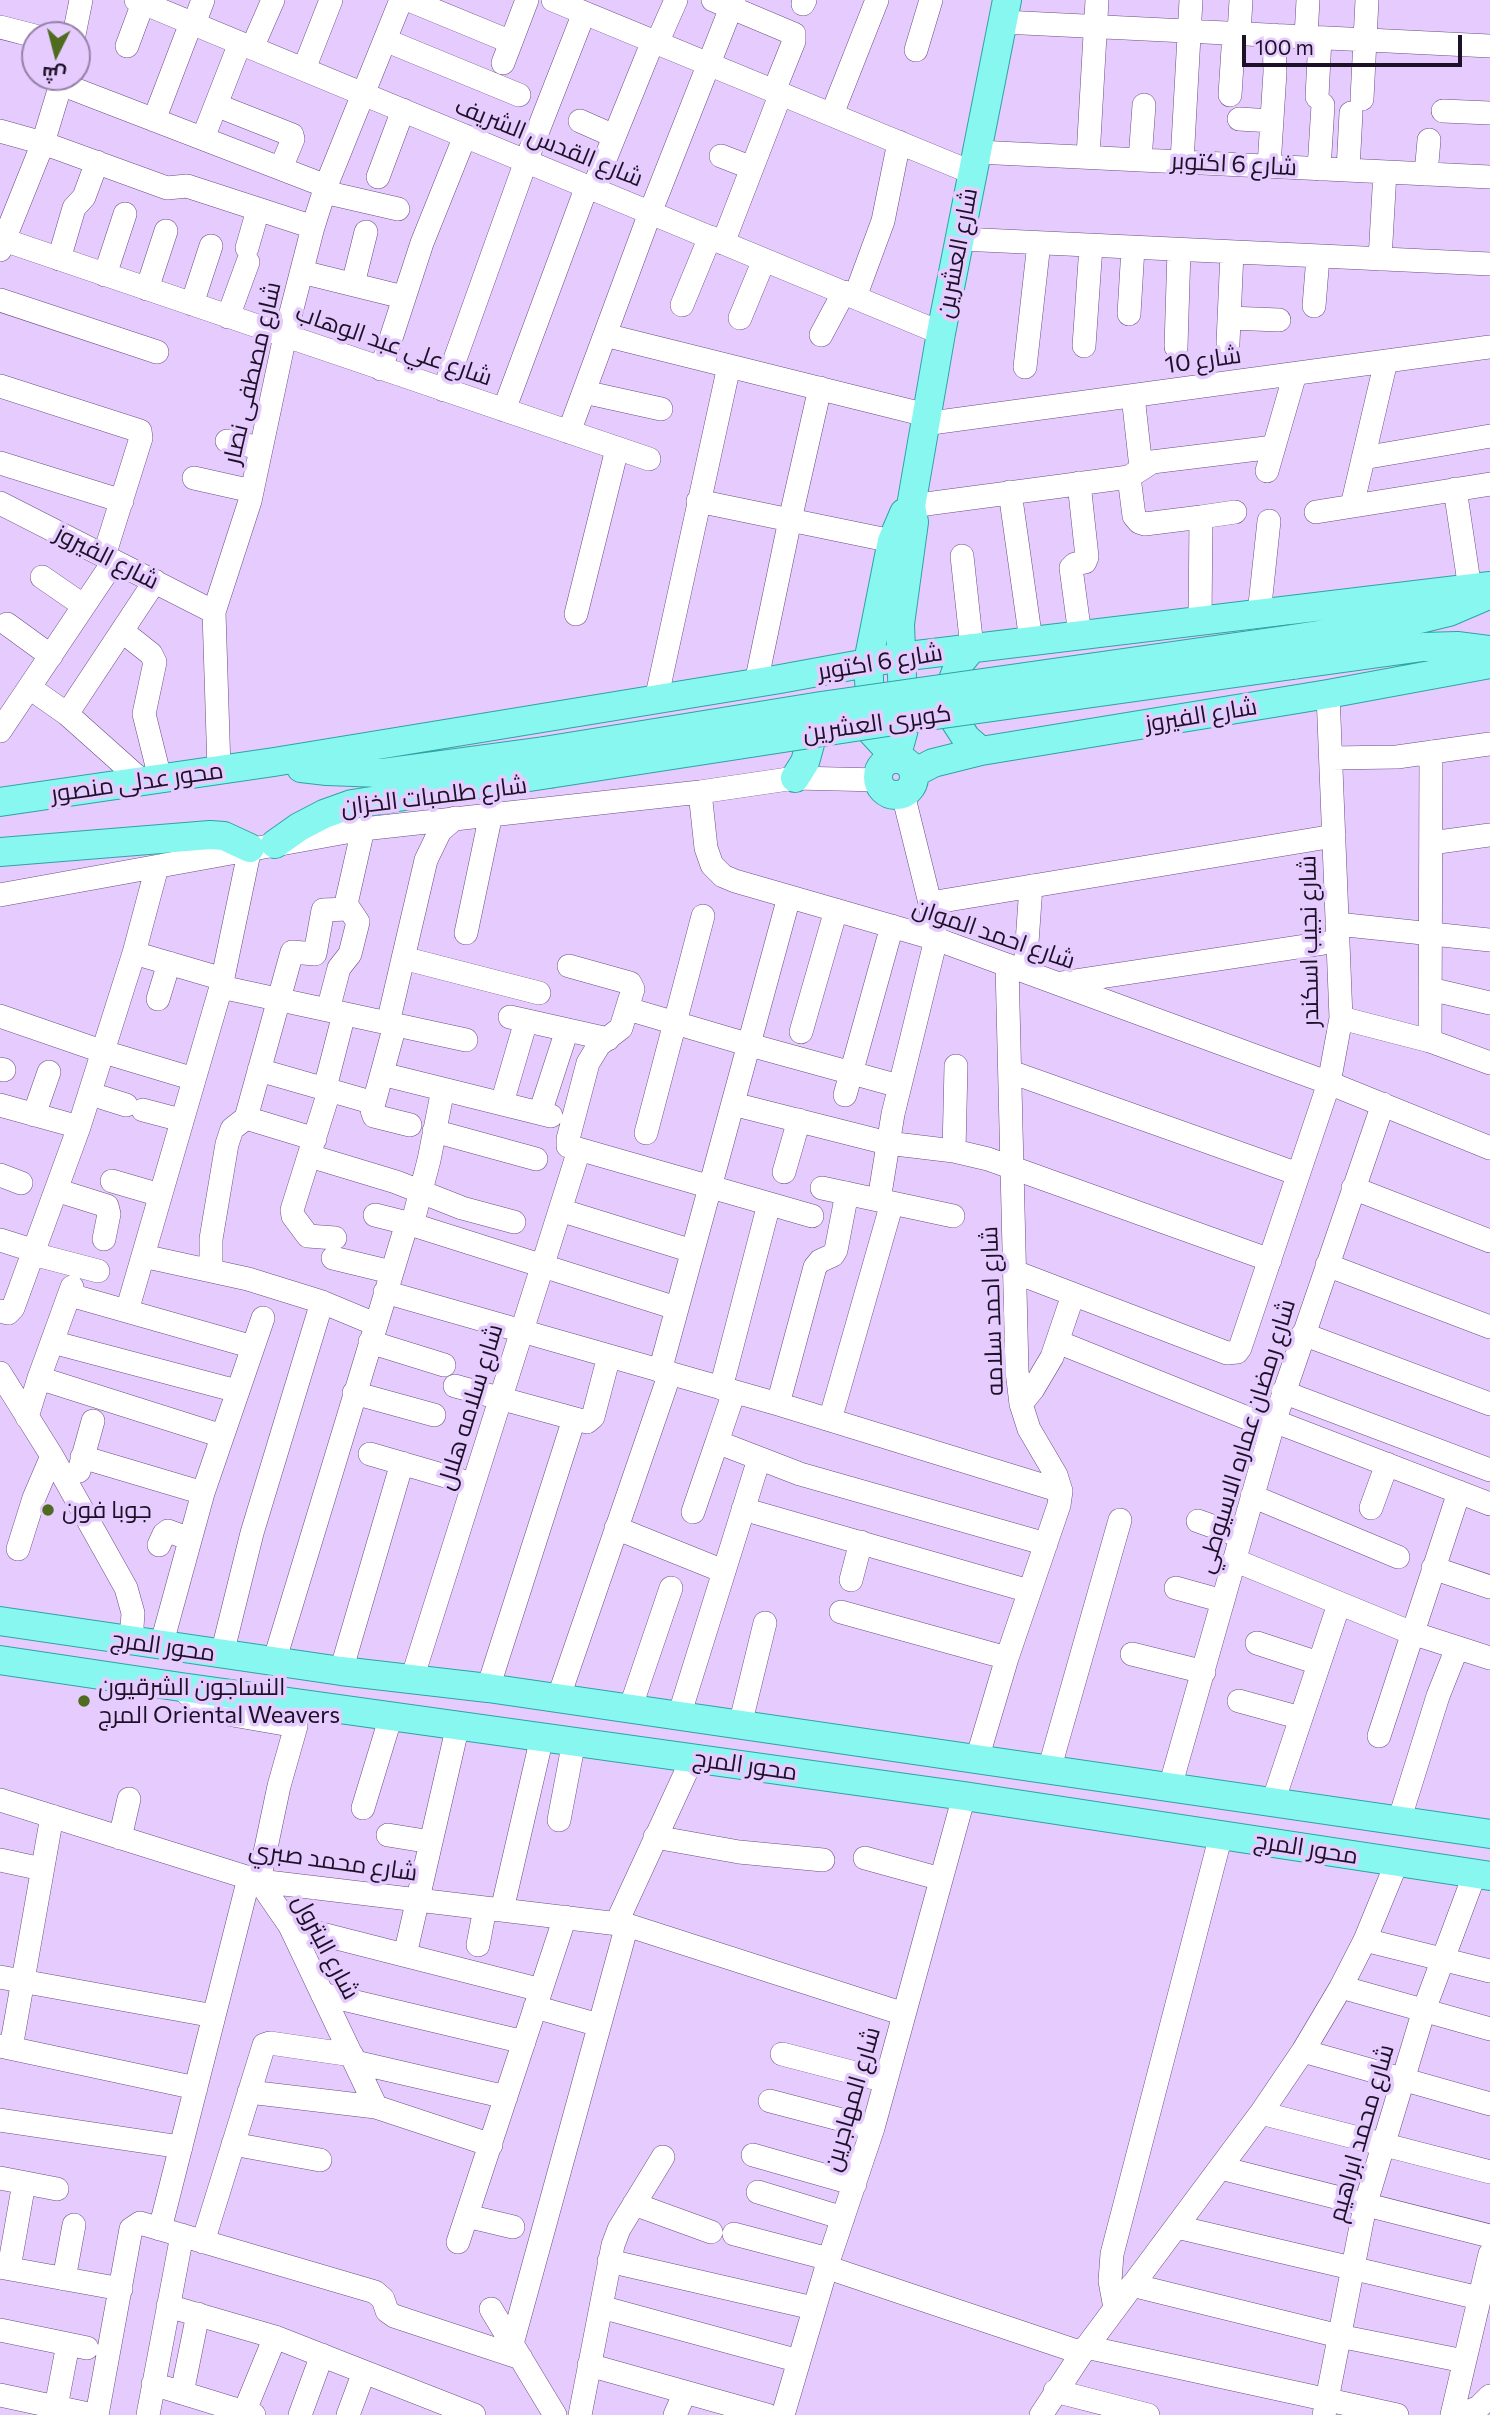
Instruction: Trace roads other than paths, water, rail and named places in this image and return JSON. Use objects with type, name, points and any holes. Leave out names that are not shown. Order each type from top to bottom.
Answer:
[{"type":"main road","name":"شارع العشرين","points":[[904,775],[900,624],[914,522],[911,506],[941,333],[1005,11]]},
{"type":"main road","name":"شارع العشرين","points":[[904,775],[872,732],[868,662],[892,541],[899,519],[911,506]]},
{"type":"main road","name":"شارع 6 اكتوبر","points":[[274,762],[900,657],[1483,590]]},
{"type":"main road","name":"كوبرى العشرين","points":[[1293,652],[1449,612],[1483,590]]},
{"type":"main road","name":"كوبرى العشرين","points":[[263,846],[316,818],[352,804],[821,706],[1293,652],[1457,646],[1490,650]]},
{"type":"main road","points":[[972,648],[955,673],[950,702],[955,721],[966,738],[981,751]]},
{"type":"main road","name":"شارع الفيروز","points":[[904,775],[933,763],[981,751],[1328,694],[1490,664]]},
{"type":"main road","points":[[768,681],[800,699],[805,707],[810,726],[810,744],[805,762],[795,778]]},
{"type":"main road","name":"كوبرى العشرين","points":[[274,762],[327,771],[381,773],[547,763]]},
{"type":"main road","name":"محور عدلى منصور","points":[[0,802],[274,762]]},
{"type":"main road","points":[[878,780],[880,768],[884,763],[904,775]]},
{"type":"main road","points":[[0,852],[210,835],[263,846]]},
{"type":"main road","name":"محور المرج","points":[[0,1621],[274,1662],[488,1688],[1490,1834]]},
{"type":"main road","name":"محور المرج","points":[[0,1660],[964,1796],[1482,1874]]},
{"type":"main road","points":[[733,1763],[740,1725]]},
{"type":"street","points":[[77,21],[81,0]]},
{"type":"street","points":[[154,120],[203,0]]},
{"type":"street","points":[[203,138],[246,45],[273,0]]},
{"type":"street","points":[[304,69],[331,0]]},
{"type":"street","name":"شارع مصطفى نصار","points":[[219,769],[215,612],[252,491],[285,336],[313,227],[325,189],[401,0]]},
{"type":"street","points":[[409,0],[507,53],[527,0]]},
{"type":"street","points":[[553,0],[899,142],[975,162]]},
{"type":"street","points":[[504,410],[590,188],[676,0]]},
{"type":"street","points":[[832,114],[877,0]]},
{"type":"street","points":[[916,50],[931,0]]},
{"type":"street","points":[[1088,157],[1097,0]]},
{"type":"street","points":[[1182,162],[1191,0]]},
{"type":"street","points":[[1230,95],[1241,0]]},
{"type":"street","points":[[1308,0],[1320,101],[1319,169]]},
{"type":"street","points":[[1348,170],[1365,40],[1367,0]]},
{"type":"street","points":[[127,46],[139,1]]},
{"type":"street","name":"شارع القدس الشريف","points":[[139,1],[941,333]]},
{"type":"street","points":[[569,432],[650,213],[709,64],[726,3],[794,34],[794,41],[752,168],[682,305]]},
{"type":"street","points":[[1005,11],[1096,26],[1490,46]]},
{"type":"street","points":[[444,390],[526,161],[584,13]]},
{"type":"street","points":[[1,30],[21,34]]},
{"type":"street","points":[[1269,166],[1274,35]]},
{"type":"street","points":[[385,40],[519,95]]},
{"type":"street","points":[[2,245],[43,143],[59,91]]},
{"type":"street","points":[[87,91],[325,189],[398,209]]},
{"type":"street","points":[[1140,160],[1144,104]]},
{"type":"street","points":[[216,105],[292,135],[293,139],[281,169]]},
{"type":"street","points":[[378,177],[403,110]]},
{"type":"street","points":[[1443,111],[1490,113]]},
{"type":"street","points":[[1239,119],[1272,121]]},
{"type":"street","points":[[580,121],[614,136]]},
{"type":"street","points":[[0,131],[43,143],[167,188],[187,186],[313,227]]},
{"type":"street","points":[[382,369],[403,297],[465,136]]},
{"type":"street","points":[[1426,174],[1429,140]]},
{"type":"street","points":[[821,335],[849,295],[883,221],[899,142]]},
{"type":"street","points":[[720,156],[752,168]]},
{"type":"street","name":"شارع 6 اكتوبر","points":[[975,162],[1088,157],[1490,177]]},
{"type":"street","points":[[59,259],[74,208],[85,197],[97,162]]},
{"type":"street","points":[[1380,260],[1385,172]]},
{"type":"street","points":[[228,317],[258,210]]},
{"type":"street","points":[[105,275],[125,214]]},
{"type":"street","points":[[147,289],[166,230]]},
{"type":"street","points":[[353,284],[366,232]]},
{"type":"street","points":[[961,239],[1490,264]]},
{"type":"street","points":[[1025,368],[1039,243]]},
{"type":"street","name":"شارع علي عبد الوهاب","points":[[2,245],[59,259],[649,459]]},
{"type":"street","points":[[192,304],[211,246]]},
{"type":"street","points":[[1084,346],[1091,246]]},
{"type":"street","points":[[1129,314],[1133,247]]},
{"type":"street","points":[[1176,346],[1179,250]]},
{"type":"street","points":[[1228,343],[1232,252]]},
{"type":"street","points":[[1314,306],[1318,257]]},
{"type":"street","points":[[740,318],[764,260]]},
{"type":"street","points":[[302,272],[403,297]]},
{"type":"street","points":[[0,300],[157,352]]},
{"type":"street","points":[[1229,318],[1279,320]]},
{"type":"street","points":[[605,335],[820,388],[925,420]]},
{"type":"street","name":"شارع 10","points":[[925,420],[1133,396],[1490,347]]},
{"type":"street","points":[[1352,506],[1386,361]]},
{"type":"street","points":[[656,700],[729,366]]},
{"type":"street","points":[[1267,471],[1295,374]]},
{"type":"street","points":[[0,386],[138,429],[141,438],[109,558],[84,606],[30,688],[4,716]]},
{"type":"street","points":[[768,681],[790,520],[820,388]]},
{"type":"street","points":[[584,392],[661,409]]},
{"type":"street","points":[[1133,396],[1134,516],[1139,522],[1145,524],[1235,512]]},
{"type":"street","points":[[1363,458],[1490,436]]},
{"type":"street","points":[[227,441],[261,448]]},
{"type":"street","points":[[911,506],[1079,483],[1135,472],[1152,461],[1274,447]]},
{"type":"street","points":[[576,614],[617,449]]},
{"type":"street","points":[[0,463],[122,502]]},
{"type":"street","points":[[194,478],[252,491]]},
{"type":"street","points":[[1079,483],[1087,559],[1071,568],[1080,635]]},
{"type":"street","points":[[1317,512],[1490,484]]},
{"type":"street","points":[[1455,489],[1483,590]]},
{"type":"street","points":[[1010,492],[1031,640]]},
{"type":"street","points":[[698,501],[892,541]]},
{"type":"street","name":"شارع الفيروز","points":[[1,506],[215,612]]},
{"type":"street","points":[[1200,621],[1201,517]]},
{"type":"street","points":[[1259,614],[1269,521]]},
{"type":"street","points":[[962,556],[972,648]]},
{"type":"street","points":[[42,578],[84,606]]},
{"type":"street","points":[[67,714],[155,581]]},
{"type":"street","points":[[7,624],[51,656]]},
{"type":"street","points":[[122,631],[151,654],[155,662],[144,714],[151,779]]},
{"type":"street","points":[[30,688],[151,779]]},
{"type":"street","name":"شارع نجيب اسكندر","points":[[1073,1295],[1232,1353],[1237,1352],[1242,1344],[1329,1083],[1340,1018],[1328,694]]},
{"type":"street","points":[[1331,758],[1397,757],[1490,744]]},
{"type":"street","points":[[1430,1041],[1431,752]]},
{"type":"street","points":[[830,1420],[886,1201],[887,1143],[936,939],[904,775]]},
{"type":"street","name":"شارع طلمبات الخزان","points":[[0,895],[363,830],[699,792],[795,778],[878,780]]},
{"type":"street","name":"شارع احمد الموان","points":[[699,792],[706,848],[712,865],[723,876],[936,939],[1329,1083],[1490,1148]]},
{"type":"street","points":[[466,933],[491,814]]},
{"type":"street","points":[[410,1125],[374,1116],[372,1110],[382,1074],[403,958],[426,860],[440,831],[455,818]]},
{"type":"street","points":[[363,830],[346,904],[358,922],[350,954],[339,968],[326,1084],[327,1098],[292,1210],[293,1216],[308,1236],[334,1248],[388,1282],[521,1331],[778,1404],[1061,1491],[1059,1505],[1007,1658],[977,1759]]},
{"type":"street","points":[[1431,844],[1490,835]]},
{"type":"street","points":[[930,902],[1334,836]]},
{"type":"street","points":[[127,1311],[263,846]]},
{"type":"street","points":[[0,1311],[8,1313],[13,1308],[91,1094],[135,953],[157,867]]},
{"type":"street","name":"شارع احمد سلامه","points":[[1031,886],[1016,968],[1011,1072],[1017,1371],[1021,1404],[1029,1429],[1056,1475],[1061,1491]]},
{"type":"street","points":[[558,1699],[617,1528],[665,1372],[676,1308],[789,897]]},
{"type":"street","points":[[211,1269],[211,1239],[227,1144],[232,1129],[246,1118],[292,952],[316,953],[323,910],[348,909]]},
{"type":"street","points":[[801,1032],[836,910]]},
{"type":"street","points":[[646,1133],[703,916]]},
{"type":"street","points":[[848,1084],[892,926]]},
{"type":"street","points":[[1058,984],[1337,932],[1430,933],[1490,940]]},
{"type":"street","points":[[135,953],[277,999],[466,1040]]},
{"type":"street","points":[[403,958],[539,993]]},
{"type":"street","points":[[158,999],[169,963]]},
{"type":"street","points":[[569,966],[630,983],[633,989],[621,1028],[599,1045],[588,1063],[568,1146],[812,1216]]},
{"type":"street","points":[[1430,989],[1490,1003]]},
{"type":"street","points":[[628,1009],[750,1045],[848,1084],[899,1086]]},
{"type":"street","points":[[0,1016],[104,1052],[194,1079]]},
{"type":"street","points":[[1340,1018],[1430,1041],[1490,1063]]},
{"type":"street","points":[[502,1103],[518,1019],[608,1039]]},
{"type":"street","points":[[382,1074],[546,1114],[567,1030]]},
{"type":"street","points":[[954,1151],[956,1066]]},
{"type":"street","points":[[259,1070],[374,1102]]},
{"type":"street","points":[[34,1115],[48,1072]]},
{"type":"street","points":[[1011,1072],[1298,1174]]},
{"type":"street","points":[[274,1662],[388,1282],[422,1192],[443,1089]]},
{"type":"street","points":[[91,1094],[181,1120]]},
{"type":"street","points":[[733,1104],[887,1143],[954,1151],[1012,1168],[1270,1260]]},
{"type":"street","name":"شارع رمضان عماره الاسيوطي","points":[[1170,1787],[1283,1392],[1384,1104]]},
{"type":"street","points":[[0,1105],[79,1127]]},
{"type":"street","points":[[246,1118],[462,1208],[514,1222]]},
{"type":"street","points":[[784,1172],[799,1120]]},
{"type":"street","points":[[434,1131],[537,1159]]},
{"type":"street","name":"شارع سلامه هلال","points":[[412,1679],[579,1150]]},
{"type":"street","points":[[113,1181],[160,1195]]},
{"type":"street","points":[[822,1188],[953,1216]]},
{"type":"street","points":[[1353,1188],[1490,1241]]},
{"type":"street","points":[[56,1190],[107,1206],[109,1214],[104,1239]]},
{"type":"street","points":[[778,1404],[815,1267],[836,1250],[847,1193]]},
{"type":"street","points":[[693,1512],[717,1442],[769,1204]]},
{"type":"street","points":[[560,1210],[692,1251]]},
{"type":"street","points":[[375,1215],[676,1308]]},
{"type":"street","points":[[0,1240],[34,1253],[98,1271]]},
{"type":"street","points":[[143,1256],[211,1269],[322,1302],[372,1333],[444,1365]]},
{"type":"street","points":[[1327,1265],[1490,1327]]},
{"type":"street","points":[[1015,1272],[1073,1295],[1058,1342],[1044,1374],[1021,1404]]},
{"type":"street","points":[[27,1417],[71,1291],[127,1311],[253,1348]]},
{"type":"street","points":[[222,1654],[252,1533],[322,1302]]},
{"type":"street","points":[[161,1646],[203,1493],[263,1318]]},
{"type":"street","points":[[1303,1334],[1490,1404]]},
{"type":"street","points":[[52,1342],[237,1391]]},
{"type":"street","points":[[1058,1342],[1490,1504]]},
{"type":"street","points":[[455,1386],[584,1422],[591,1420],[609,1356]]},
{"type":"street","points":[[0,1373],[52,1456],[130,1596],[133,1613],[131,1642]]},
{"type":"street","points":[[39,1378],[222,1436]]},
{"type":"street","points":[[1283,1392],[1490,1470]]},
{"type":"street","points":[[354,1393],[434,1415]]},
{"type":"street","points":[[488,1688],[574,1419]]},
{"type":"street","points":[[74,1495],[93,1420]]},
{"type":"street","points":[[717,1442],[758,1459],[841,1486],[1046,1544]]},
{"type":"street","points":[[370,1454],[473,1484]]},
{"type":"street","points":[[18,1549],[34,1498],[52,1456]]},
{"type":"street","points":[[82,1457],[203,1493]]},
{"type":"street","points":[[679,1716],[758,1459]]},
{"type":"street","points":[[341,1671],[402,1463]]},
{"type":"street","points":[[1371,1508],[1387,1464]]},
{"type":"street","points":[[1379,1736],[1459,1492]]},
{"type":"street","points":[[1252,1496],[1398,1557]]},
{"type":"street","points":[[743,1509],[1030,1591]]},
{"type":"street","points":[[1049,1770],[1120,1520]]},
{"type":"street","points":[[1198,1521],[1240,1536]]},
{"type":"street","points":[[617,1528],[723,1571]]},
{"type":"street","points":[[159,1545],[168,1531],[190,1539]]},
{"type":"street","points":[[850,1580],[861,1542]]},
{"type":"street","points":[[1234,1560],[1412,1633],[1490,1657]]},
{"type":"street","points":[[1433,1568],[1490,1587]]},
{"type":"street","points":[[630,1709],[671,1588]]},
{"type":"street","points":[[1176,1588],[1223,1601]]},
{"type":"street","points":[[1273,1802],[1339,1604]]},
{"type":"street","points":[[841,1612],[1007,1658]]},
{"type":"street","points":[[740,1725],[765,1623]]},
{"type":"street","points":[[1257,1643],[1318,1663]]},
{"type":"street","points":[[1399,1821],[1438,1696],[1457,1648]]},
{"type":"street","points":[[1132,1654],[1204,1672]]},
{"type":"street","name":"شارع البترول","points":[[181,1687],[204,1710],[296,1726],[254,1880],[290,1926],[376,2107]]},
{"type":"street","points":[[1239,1701],[1301,1718]]},
{"type":"street","points":[[363,1808],[391,1716]]},
{"type":"street","points":[[405,1955],[458,1725]]},
{"type":"street","points":[[478,1945],[494,1909],[542,1737]]},
{"type":"street","points":[[559,1821],[575,1741]]},
{"type":"street","points":[[516,2351],[599,2025],[621,1924],[655,1837],[693,1758]]},
{"type":"street","name":"شارع المهاجرين","points":[[783,2415],[813,2308],[873,2128],[964,1796]]},
{"type":"street","points":[[120,1838],[129,1799]]},
{"type":"street","name":"شارع محمد صبري","points":[[0,1800],[254,1880],[621,1924],[904,2014]]},
{"type":"street","points":[[52,1816],[42,1869],[11,1979],[5,2047],[196,2088]]},
{"type":"street","points":[[388,1835],[431,1842]]},
{"type":"street","points":[[1115,2308],[1110,2281],[1112,2254],[1221,1835]]},
{"type":"street","points":[[655,1837],[739,1852],[823,1860]]},
{"type":"street","points":[[865,1858],[941,1879]]},
{"type":"street","points":[[0,1860],[42,1869]]},
{"type":"street","points":[[1041,2415],[1084,2350],[1221,2168],[1303,2051],[1365,1940],[1397,1862]]},
{"type":"street","name":"شارع محمد ابراهيم","points":[[1325,2407],[1365,2206],[1402,2080],[1424,2010],[1482,1874]]},
{"type":"street","points":[[148,2415],[168,2306],[171,2232],[181,2147],[214,2016],[254,1880]]},
{"type":"street","points":[[458,2242],[565,1917]]},
{"type":"street","points":[[290,1926],[405,1955],[538,1998],[599,2025]]},
{"type":"street","points":[[1365,1940],[1490,1970]]},
{"type":"street","points":[[11,1979],[214,2016]]},
{"type":"street","points":[[1341,1987],[1490,2029]]},
{"type":"street","points":[[322,1994],[524,2042]]},
{"type":"street","points":[[171,2232],[233,2144],[262,2049],[266,2044],[353,2058],[506,2097]]},
{"type":"street","points":[[1303,2051],[1490,2104]]},
{"type":"street","points":[[782,2054],[886,2081]]},
{"type":"street","points":[[249,2092],[376,2107],[491,2145]]},
{"type":"street","points":[[770,2101],[873,2128]]},
{"type":"street","points":[[1261,2113],[1490,2172]]},
{"type":"street","points":[[0,2120],[181,2147]]},
{"type":"street","points":[[233,2144],[320,2160]]},
{"type":"street","points":[[753,2155],[855,2183]]},
{"type":"street","points":[[580,2415],[609,2261],[619,2229],[663,2157]]},
{"type":"street","points":[[1221,2168],[1490,2236]]},
{"type":"street","points":[[0,2178],[57,2189]]},
{"type":"street","points":[[24,2183],[4,2268],[121,2289]]},
{"type":"street","points":[[758,2192],[843,2218]]},
{"type":"street","points":[[634,2204],[722,2233],[828,2263],[1084,2350],[1325,2407],[1397,2415]]},
{"type":"street","points":[[467,2216],[513,2227]]},
{"type":"street","points":[[64,2279],[74,2225]]},
{"type":"street","points":[[1177,2227],[1479,2298]]},
{"type":"street","points":[[0,2395],[95,2415],[131,2230],[171,2232],[375,2292],[383,2299],[387,2311],[394,2316],[516,2351]]},
{"type":"street","points":[[1490,2254],[1452,2414],[1479,2407],[1490,2396]]},
{"type":"street","points":[[609,2261],[813,2308]]},
{"type":"street","points":[[1132,2285],[1339,2336],[1464,2361]]},
{"type":"street","points":[[168,2306],[275,2337],[364,2372],[424,2406],[470,2414]]},
{"type":"street","points":[[601,2307],[799,2361]]},
{"type":"street","points":[[491,2309],[555,2415]]},
{"type":"street","points":[[182,2393],[198,2315]]},
{"type":"street","points":[[0,2330],[77,2346],[56,2407]]},
{"type":"street","points":[[153,2384],[247,2414],[275,2337]]},
{"type":"street","points":[[300,2415],[321,2356]]},
{"type":"street","points":[[589,2365],[768,2415]]},
{"type":"street","points":[[348,2415],[364,2372]]},
{"type":"street","points":[[1055,2391],[1148,2415]]},
{"type":"street","points":[[674,2415],[685,2392]]},
{"type":"place","name":"جوبا فون","points":[[48,1510]]},
{"type":"place","name":"النساجون الشرقيون المرج Oriental Weavers","points":[[84,1701]]}]
